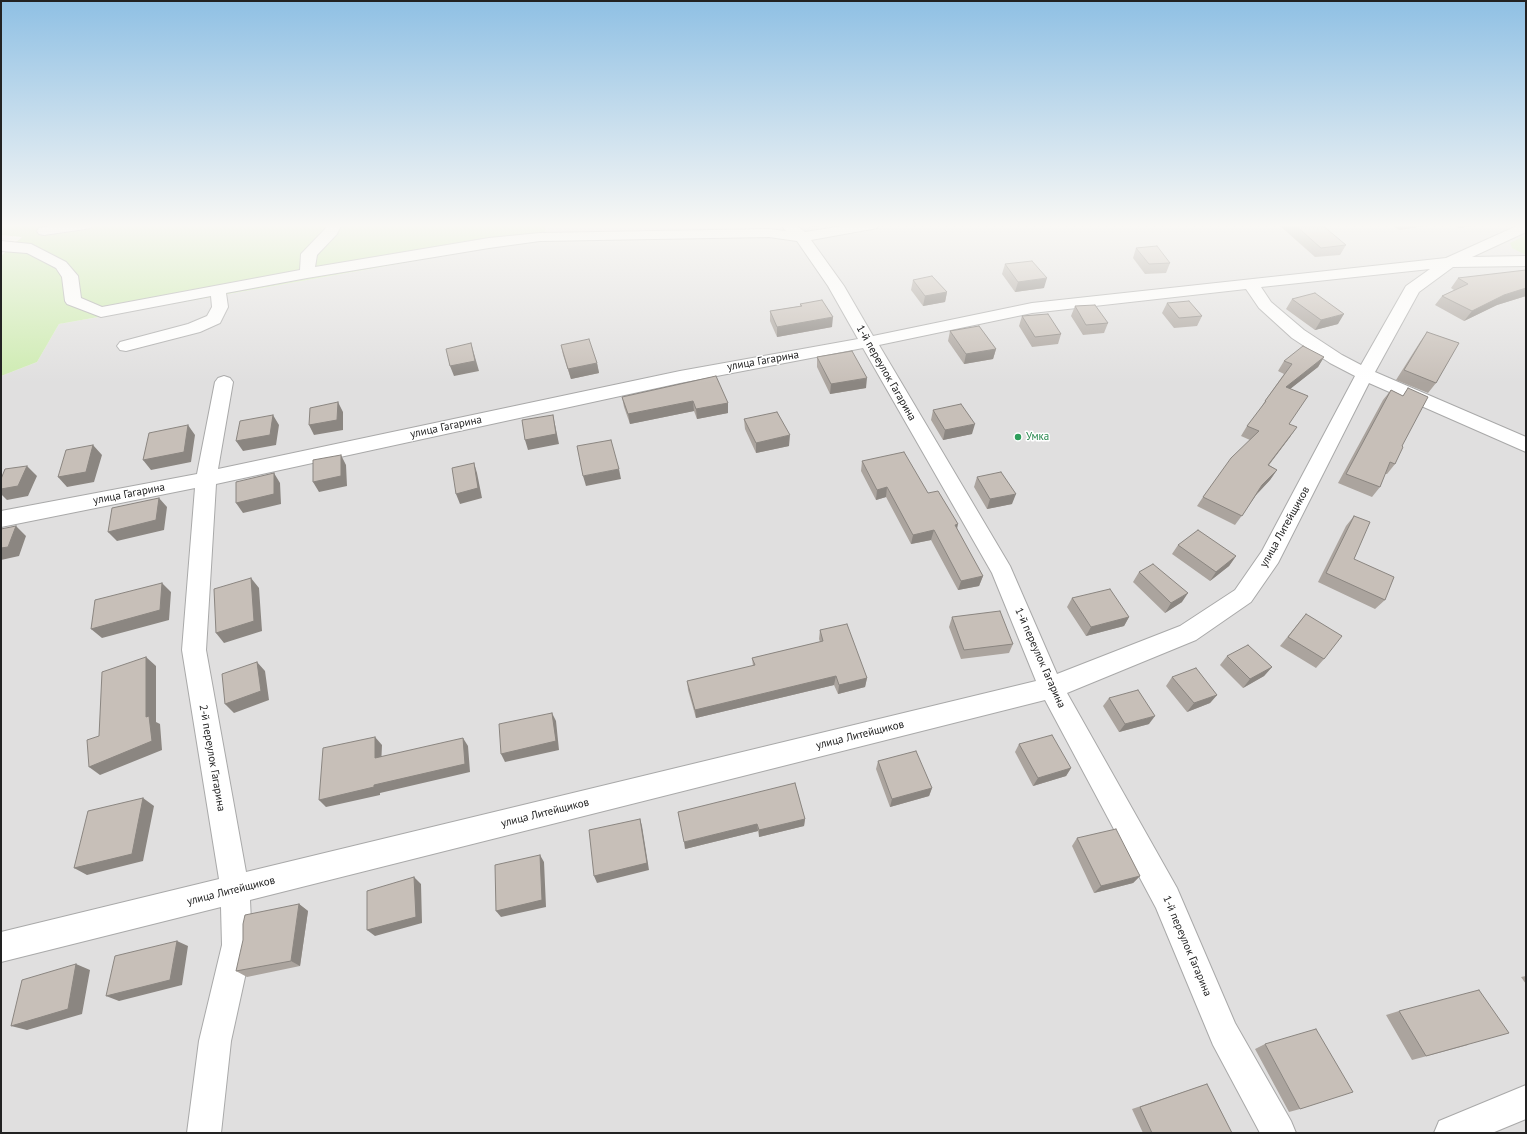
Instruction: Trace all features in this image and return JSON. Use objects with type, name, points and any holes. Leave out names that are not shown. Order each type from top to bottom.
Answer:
[{"type":"street","points":[[70,278],[73,301],[101,312],[281,278]]},
{"type":"street","name":"1-й переулок Гагарина","points":[[830,278],[1002,572],[1051,688],[1167,898],[1224,1034],[1279,1133]]},
{"type":"street","name":"улица Гагарина","points":[[1,519],[206,479],[680,377],[868,342],[1032,308],[1306,278]]},
{"type":"street","name":"улица Литейщиков","points":[[1,947],[1051,688],[1188,633],[1243,596],[1270,557],[1365,374],[1412,289],[1427,278]]},
{"type":"street","points":[[1251,284],[1265,305],[1298,334],[1336,359],[1365,374],[1526,445]]},
{"type":"street","points":[[126,346],[194,328],[214,318],[220,307],[218,290]]},
{"type":"street","name":"2-й переулок Гагарина","points":[[204,1133],[215,1041],[238,945],[235,890],[194,650],[206,479],[224,382]]},
{"type":"street","points":[[1451,1133],[1526,1102]]},
{"type":"shaded area","points":[[319,278],[1526,278],[1526,1133],[1,1133],[1,376],[37,362],[59,324]]},
{"type":"green space","points":[[1,278],[319,278],[59,324],[37,362],[1,376]]},
{"type":"building","points":[[934,278],[947,292],[925,296],[913,280]]},
{"type":"building","points":[[1015,278],[1047,278],[1018,282]]},
{"type":"building","points":[[1458,278],[1526,278],[1526,288],[1504,295],[1472,311],[1442,296],[1468,284]]},
{"type":"building","points":[[1315,293],[1344,314],[1321,320],[1292,299]]},
{"type":"building","points":[[822,300],[833,317],[777,327],[770,311],[802,306],[800,304]]},
{"type":"building","points":[[1189,301],[1202,316],[1179,318],[1167,303]]},
{"type":"building","points":[[1095,305],[1108,323],[1086,325],[1075,306]]},
{"type":"building","points":[[1048,314],[1061,334],[1035,337],[1022,316]]},
{"type":"building","points":[[979,326],[996,349],[966,354],[950,331]]},
{"type":"building","points":[[1427,332],[1459,343],[1436,383],[1404,370]]},
{"type":"building","points":[[589,339],[597,363],[568,369],[561,345]]},
{"type":"building","points":[[471,343],[475,361],[450,366],[446,349]]},
{"type":"building","points":[[1303,346],[1324,357],[1286,387],[1308,396],[1289,424],[1297,427],[1268,465],[1277,470],[1262,485],[1242,516],[1203,497],[1231,458],[1259,431],[1247,426],[1292,364],[1284,361]]},
{"type":"building","points":[[852,351],[867,378],[831,384],[817,357]]},
{"type":"building","points":[[716,376],[728,403],[696,409],[693,401],[628,414],[622,397]]},
{"type":"building","points":[[1408,388],[1428,397],[1402,446],[1403,447],[1395,464],[1390,462],[1380,487],[1346,474],[1391,390],[1403,396]]},
{"type":"building","points":[[338,402],[337,420],[309,425],[310,408]]},
{"type":"building","points":[[961,404],[975,424],[945,430],[933,410]]},
{"type":"building","points":[[777,412],[790,435],[756,443],[744,419]]},
{"type":"building","points":[[273,415],[270,435],[236,441],[240,421]]},
{"type":"building","points":[[553,415],[556,434],[525,440],[522,420]]},
{"type":"building","points":[[188,425],[184,452],[143,460],[149,433]]},
{"type":"building","points":[[611,440],[619,469],[583,476],[577,446]]},
{"type":"building","points":[[93,445],[86,472],[58,477],[66,450]]},
{"type":"building","points":[[904,452],[928,493],[938,491],[958,524],[955,525],[983,576],[961,581],[934,530],[913,535],[887,487],[877,490],[862,461]]},
{"type":"building","points":[[341,455],[341,476],[313,482],[313,460]]},
{"type":"building","points":[[474,463],[478,488],[456,494],[452,468]]},
{"type":"building","points":[[27,466],[18,486],[1,489],[1,479],[5,469]]},
{"type":"building","points":[[1001,472],[1016,494],[990,499],[977,477]]},
{"type":"building","points":[[274,473],[274,494],[236,503],[236,482]]},
{"type":"building","points":[[159,498],[156,520],[108,532],[112,508]]},
{"type":"building","points":[[1354,516],[1370,522],[1354,559],[1394,577],[1385,600],[1326,573]]},
{"type":"building","points":[[16,526],[8,547],[1,548],[1,529]]},
{"type":"building","points":[[1198,530],[1236,556],[1216,572],[1178,545]]},
{"type":"building","points":[[1153,564],[1188,593],[1171,603],[1139,572]]},
{"type":"building","points":[[251,578],[254,621],[216,633],[214,589]]},
{"type":"building","points":[[162,583],[160,610],[91,629],[95,600]]},
{"type":"building","points":[[1110,589],[1129,617],[1091,627],[1072,598]]},
{"type":"building","points":[[1000,611],[1013,644],[964,650],[952,617]]},
{"type":"building","points":[[1306,614],[1342,636],[1324,659],[1288,637]]},
{"type":"building","points":[[847,624],[867,678],[839,685],[836,676],[695,710],[687,681],[755,665],[752,658],[823,641],[820,630]]},
{"type":"building","points":[[1248,645],[1272,667],[1250,679],[1227,656]]},
{"type":"building","points":[[146,657],[146,717],[149,716],[152,741],[89,767],[87,740],[99,736],[102,672]]},
{"type":"building","points":[[257,662],[261,691],[225,704],[222,674]]},
{"type":"building","points":[[1196,668],[1217,695],[1194,703],[1172,677]]},
{"type":"building","points":[[1138,690],[1155,716],[1125,724],[1109,698]]},
{"type":"building","points":[[552,713],[556,741],[501,754],[499,724]]},
{"type":"building","points":[[1052,735],[1071,768],[1038,778],[1019,744]]},
{"type":"building","points":[[375,737],[375,758],[463,738],[465,764],[374,785],[374,787],[319,800],[323,748]]},
{"type":"building","points":[[916,751],[932,788],[892,799],[878,761]]},
{"type":"building","points":[[795,783],[805,819],[759,830],[757,824],[684,842],[678,812]]},
{"type":"building","points":[[143,798],[132,854],[74,868],[88,811]]},
{"type":"building","points":[[640,819],[647,863],[594,876],[589,830]]},
{"type":"building","points":[[1116,829],[1140,876],[1101,886],[1077,838]]},
{"type":"building","points":[[540,855],[542,900],[496,911],[495,865]]},
{"type":"building","points":[[414,877],[416,917],[367,930],[367,891]]},
{"type":"building","points":[[299,904],[291,961],[236,971],[243,940],[243,924],[245,915]]},
{"type":"building","points":[[177,941],[170,980],[106,996],[115,956]]},
{"type":"building","points":[[76,964],[68,1009],[11,1026],[22,980]]},
{"type":"building","points":[[1479,990],[1509,1033],[1426,1056],[1399,1011]]},
{"type":"building","points":[[1316,1029],[1353,1092],[1300,1109],[1265,1044]]},
{"type":"building","points":[[1207,1084],[1232,1133],[1152,1133],[1140,1107]]},
{"type":"place","name":"Умка","points":[[1018,437]]}]
